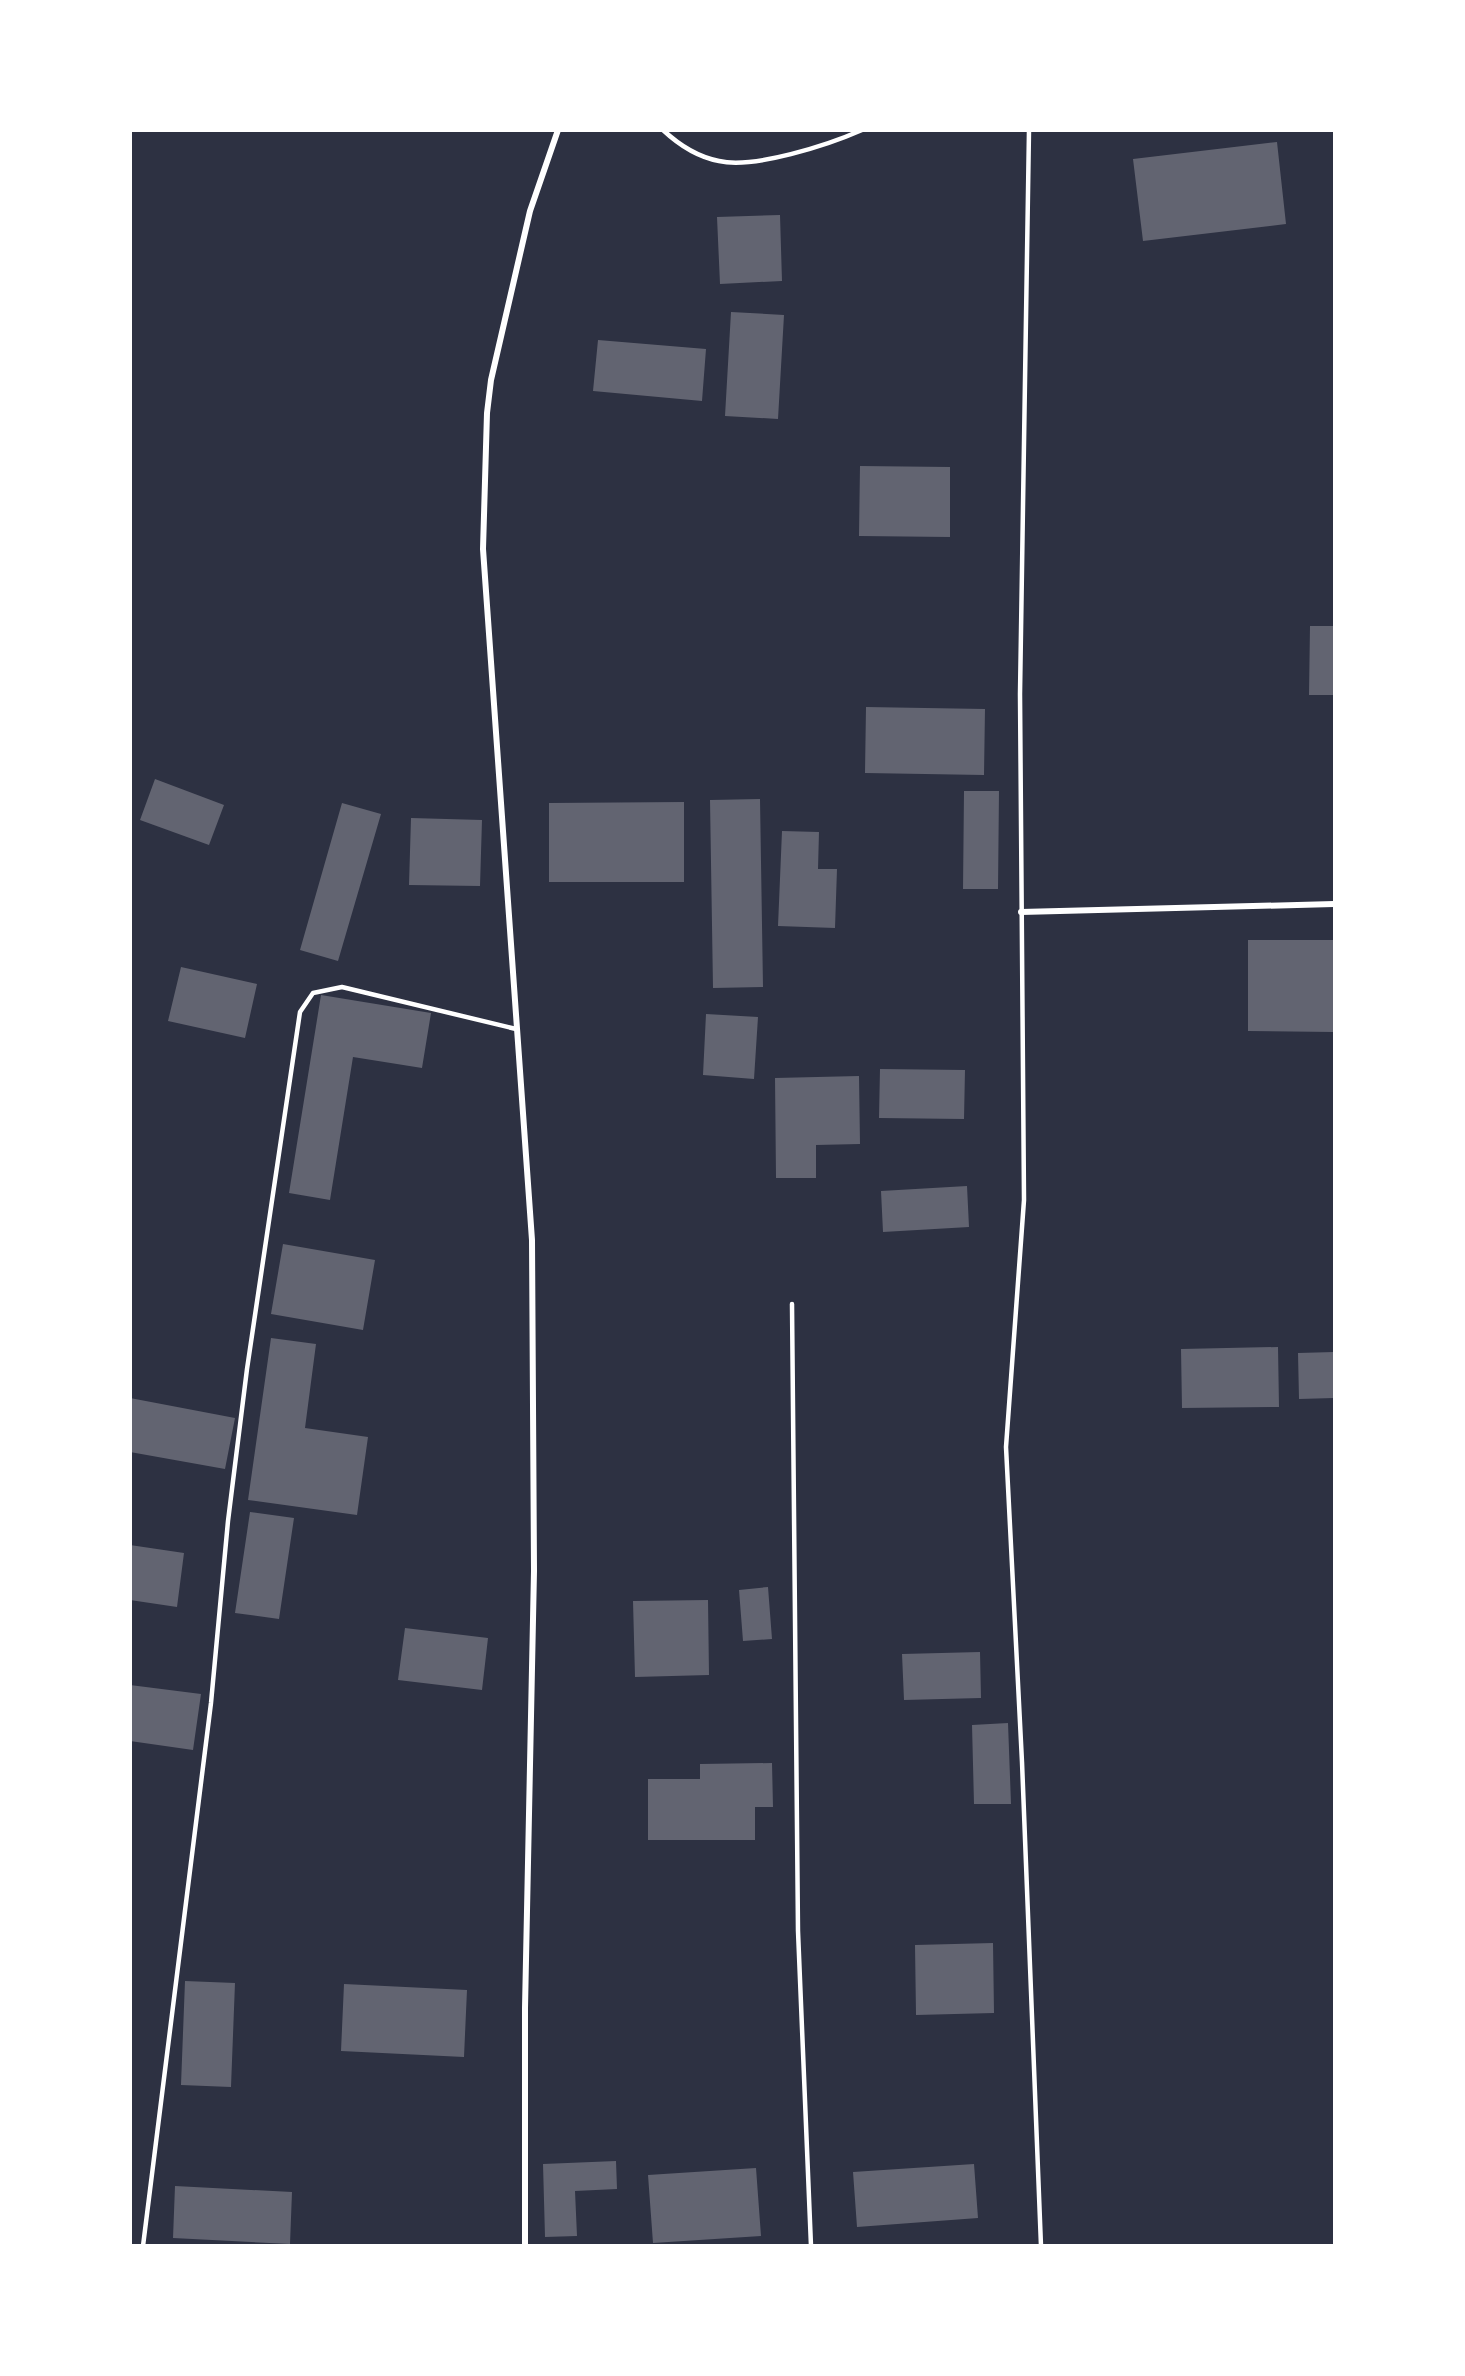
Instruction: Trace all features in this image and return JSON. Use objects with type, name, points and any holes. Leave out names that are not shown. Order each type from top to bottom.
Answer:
[{"type":"street","points":[[525,2246],[525,2008],[534,1571],[532,1240],[483,578],[487,413],[491,380],[525,231],[540,178],[558,130]]},
{"type":"street","points":[[1021,912],[1335,904]]},
{"type":"lane","points":[[663,130],[699,156],[736,163],[797,152],[862,130]]},
{"type":"lane","points":[[1029,130],[1020,694],[1024,1190],[1008,1415],[1006,1481],[1022,1762],[1041,2246]]},
{"type":"lane","points":[[143,2246],[211,1703],[228,1521],[244,1392],[300,1012],[313,993],[342,987],[516,1029]]},
{"type":"lane","points":[[792,1304],[798,1931],[811,2246]]},
{"type":"building","points":[[1277,142],[1286,224],[1143,241],[1133,159]]},
{"type":"building","points":[[780,215],[782,281],[720,284],[717,217]]},
{"type":"building","points":[[731,312],[784,315],[778,419],[725,416]]},
{"type":"building","points":[[598,340],[706,349],[702,401],[593,391]]},
{"type":"building","points":[[860,466],[950,467],[950,537],[859,536]]},
{"type":"building","points":[[1310,626],[1334,626],[1334,695],[1309,695]]},
{"type":"building","points":[[866,707],[985,709],[984,775],[865,773]]},
{"type":"building","points":[[155,779],[224,805],[209,845],[140,820]]},
{"type":"building","points":[[964,791],[999,791],[998,889],[963,889]]},
{"type":"building","points":[[760,799],[763,987],[713,988],[710,800]]},
{"type":"building","points":[[684,802],[684,882],[549,882],[549,803]]},
{"type":"building","points":[[342,803],[381,814],[338,961],[300,950]]},
{"type":"building","points":[[411,818],[482,820],[480,886],[409,885]]},
{"type":"building","points":[[782,831],[819,832],[818,869],[837,869],[835,928],[778,926]]},
{"type":"building","points":[[1248,940],[1334,940],[1334,1032],[1248,1031]]},
{"type":"building","points":[[181,967],[257,984],[245,1038],[168,1021]]},
{"type":"building","points":[[321,995],[431,1013],[422,1068],[353,1057],[330,1200],[289,1193]]},
{"type":"building","points":[[706,1014],[758,1017],[754,1079],[703,1075]]},
{"type":"building","points":[[880,1069],[965,1070],[964,1119],[879,1118]]},
{"type":"building","points":[[859,1076],[860,1144],[816,1145],[816,1178],[776,1178],[775,1078]]},
{"type":"building","points":[[967,1186],[969,1227],[883,1232],[881,1191]]},
{"type":"building","points":[[283,1244],[375,1260],[363,1330],[271,1314]]},
{"type":"building","points":[[271,1338],[316,1344],[305,1428],[368,1437],[357,1515],[248,1500]]},
{"type":"building","points":[[1278,1347],[1279,1407],[1182,1408],[1181,1349]]},
{"type":"building","points":[[1334,1352],[1334,1398],[1299,1399],[1298,1353]]},
{"type":"building","points":[[130,1398],[235,1418],[225,1469],[130,1452]]},
{"type":"building","points":[[250,1512],[294,1518],[279,1619],[235,1613]]},
{"type":"building","points":[[130,1545],[184,1553],[177,1607],[130,1600]]},
{"type":"building","points":[[768,1587],[772,1639],[743,1641],[739,1590]]},
{"type":"building","points":[[708,1600],[709,1675],[635,1677],[633,1601]]},
{"type":"building","points":[[405,1628],[488,1638],[482,1690],[398,1680]]},
{"type":"building","points":[[980,1652],[981,1698],[904,1700],[902,1654]]},
{"type":"building","points":[[130,1685],[201,1694],[193,1750],[130,1741]]},
{"type":"building","points":[[1008,1723],[1011,1804],[974,1804],[972,1725]]},
{"type":"building","points":[[772,1763],[773,1807],[755,1807],[755,1840],[648,1840],[648,1779],[700,1779],[700,1764]]},
{"type":"building","points":[[993,1943],[994,2013],[916,2015],[915,1945]]},
{"type":"building","points":[[185,1981],[235,1983],[231,2087],[181,2085]]},
{"type":"building","points":[[344,1984],[467,1990],[464,2057],[341,2051]]},
{"type":"building","points":[[616,2161],[617,2189],[575,2191],[577,2236],[545,2237],[543,2164]]},
{"type":"building","points":[[974,2164],[978,2218],[857,2227],[853,2172]]},
{"type":"building","points":[[756,2168],[761,2236],[653,2243],[648,2175]]},
{"type":"building","points":[[175,2186],[292,2192],[290,2244],[173,2238]]}]
